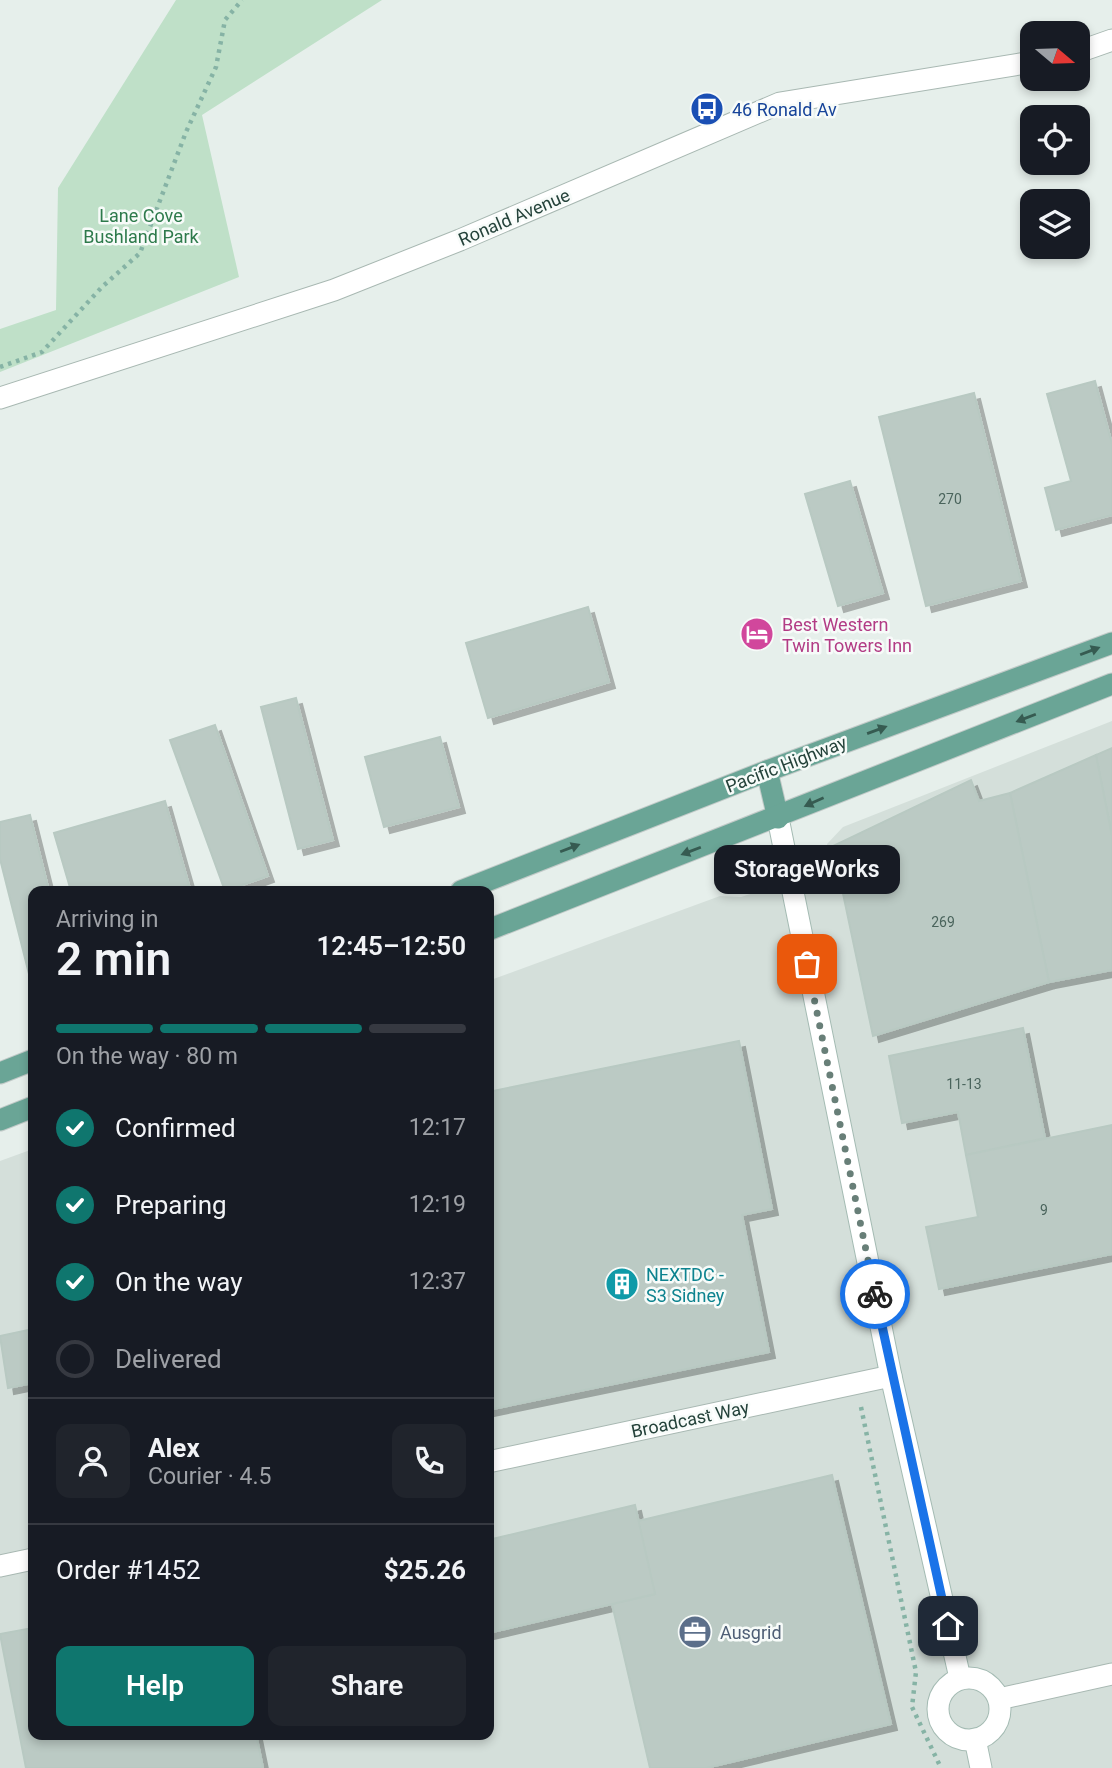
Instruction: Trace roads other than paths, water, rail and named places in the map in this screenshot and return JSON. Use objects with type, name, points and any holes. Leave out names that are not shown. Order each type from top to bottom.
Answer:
[{"type":"main road","name":"Pacific Highway","points":[[474,886],[767,771],[1112,643]]},
{"type":"main road","points":[[494,928],[778,818],[1112,684]]},
{"type":"main road","points":[[767,771],[778,818]]},
{"type":"main road","points":[[0,1073],[28,1062]]},
{"type":"main road","points":[[0,1120],[28,1109]]},
{"type":"street","points":[[1090,48],[1112,40]]},
{"type":"street","name":"Ronald Avenue","points":[[0,398],[334,290],[472,235],[780,103],[1020,64]]},
{"type":"street","points":[[778,818],[891,1376],[960,1678]]},
{"type":"street","name":"Broadcast Way","points":[[494,1461],[891,1376]]},
{"type":"street","points":[[0,1566],[28,1560]]},
{"type":"street","points":[[999,1699],[1112,1674]]},
{"type":"street","points":[[960,1678],[979,1679],[995,1690],[999,1699],[1000,1709],[993,1728],[975,1739],[954,1736],[946,1730],[938,1711],[944,1690],[960,1678]]},
{"type":"street","points":[[975,1739],[981,1768]]},
{"type":"place","name":"46 Ronald Av","points":[[707,109]]},
{"type":"place","name":"Best Western Twin Towers Inn","points":[[757,634]]},
{"type":"place","name":"StorageWorks","points":[[807,964]]},
{"type":"place","name":"NEXTDC - S3 Sidney","points":[[622,1284]]},
{"type":"place","name":"Ausgrid","points":[[695,1632]]},
{"type":"park label","name":"Lane Cove Bushland Park","points":[[141,225]]}]
